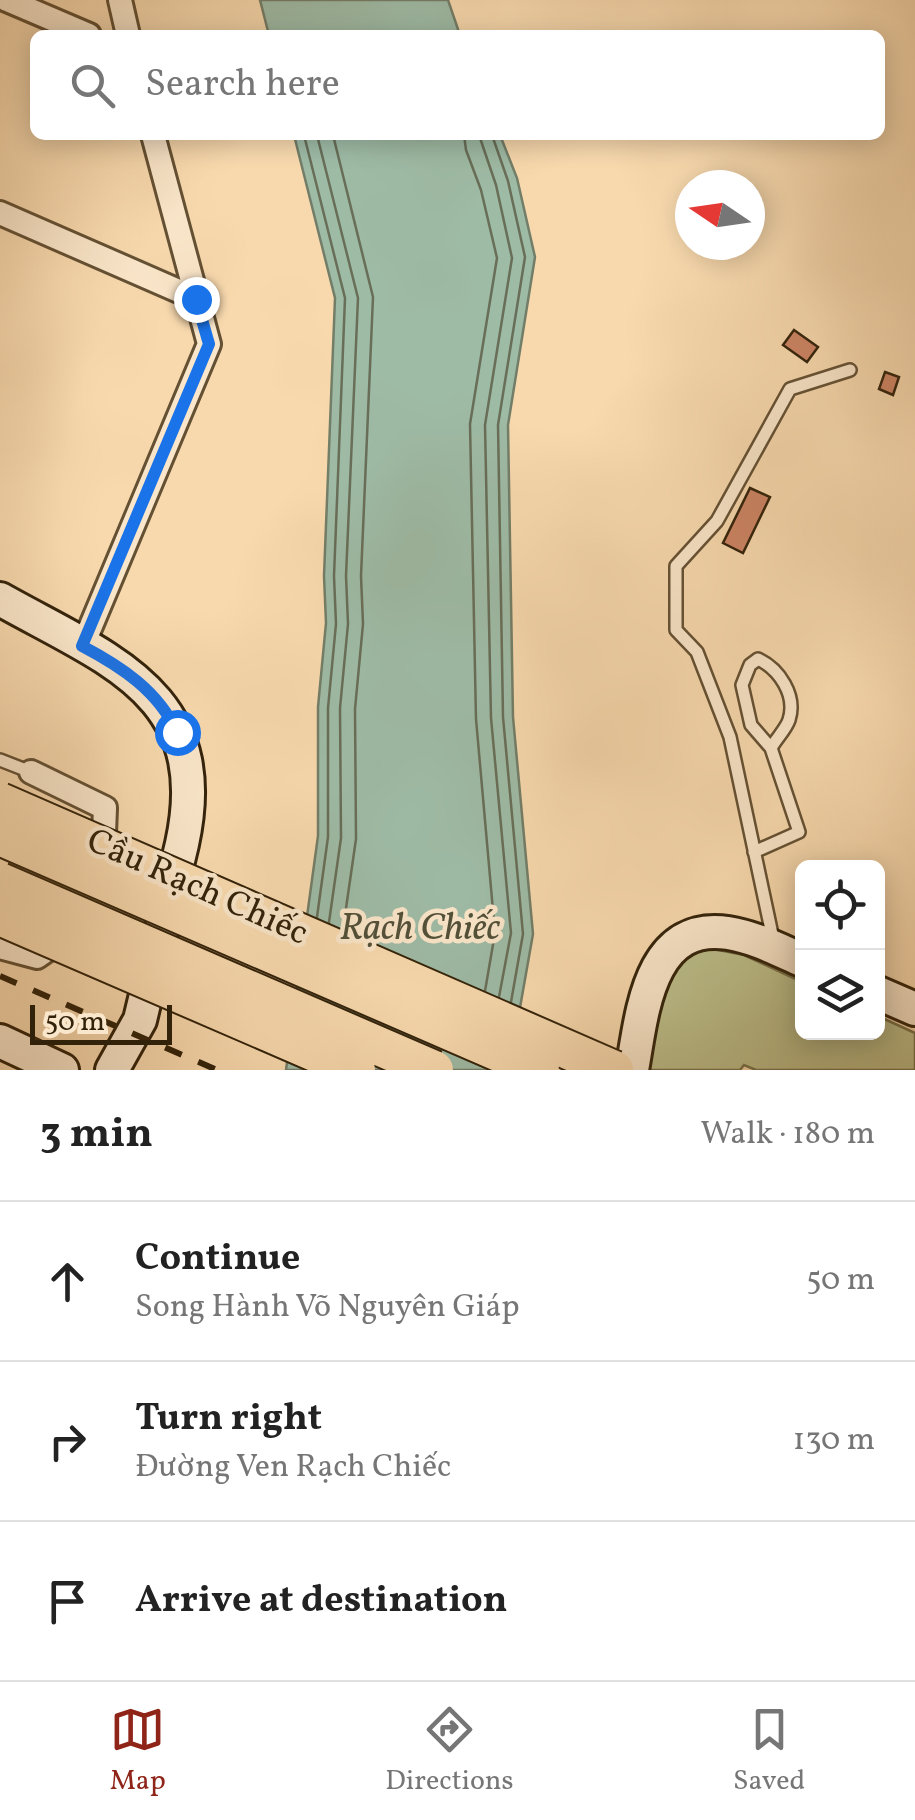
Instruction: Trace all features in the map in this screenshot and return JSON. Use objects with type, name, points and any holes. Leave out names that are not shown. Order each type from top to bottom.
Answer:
[{"type":"highway","name":"Cầu Rạch Chiếc","points":[[0,802],[614,1070]]},
{"type":"highway","name":"Cầu Rạch Chiếc","points":[[0,836],[540,1070]]},
{"type":"highway","name":"Cầu Rạch Chiếc","points":[[0,882],[434,1070]]},
{"type":"highway","points":[[0,916],[356,1070]]},
{"type":"main road","points":[[0,599],[124,668],[167,711],[184,753],[187,824],[140,1020],[112,1070]]},
{"type":"main road","points":[[632,1070],[648,986],[660,960],[678,944],[701,934],[725,933],[789,954]]},
{"type":"main road","points":[[885,996],[915,1009]]},
{"type":"main road","points":[[0,1041],[40,1065]]},
{"type":"street","points":[[7,0],[77,30]]},
{"type":"street","points":[[120,0],[127,30]]},
{"type":"street","points":[[82,646],[209,344],[155,140]]},
{"type":"street","points":[[0,214],[196,299]]},
{"type":"street","points":[[0,947],[37,957],[50,948],[74,909],[104,833],[106,808],[30,772]]},
{"type":"lane","points":[[789,954],[754,852],[730,737],[697,652],[676,630],[676,566],[717,521],[790,389],[850,370]]},
{"type":"lane","points":[[754,852],[799,832],[771,748],[752,725],[742,685],[750,665],[758,659],[772,666],[786,684],[790,718],[771,748]]},
{"type":"lane","points":[[0,760],[30,772]]},
{"type":"green space","points":[[708,948],[744,955],[795,979],[795,1040],[885,1040],[885,1019],[915,1033],[915,1070],[756,1070],[744,1065],[740,1070],[647,1070],[660,997],[676,968]]},
{"type":"water","points":[[260,0],[448,0],[458,30],[268,30]]},
{"type":"water","name":"Rạch Chiếc","points":[[295,140],[502,140],[517,178],[535,257],[508,425],[513,717],[533,934],[509,1070],[286,1070],[318,836],[318,707],[326,623],[324,576],[335,298]]},
{"type":"building","points":[[794,330],[818,347],[807,362],[783,345]]},
{"type":"building","points":[[885,372],[899,377],[893,395],[879,389]]},
{"type":"building","points":[[750,488],[770,497],[743,553],[723,543]]},
{"type":"railway","points":[[0,976],[217,1070]]},
{"type":"route","points":[[177,732],[167,711],[124,668],[82,646],[209,344],[196,299]]}]
